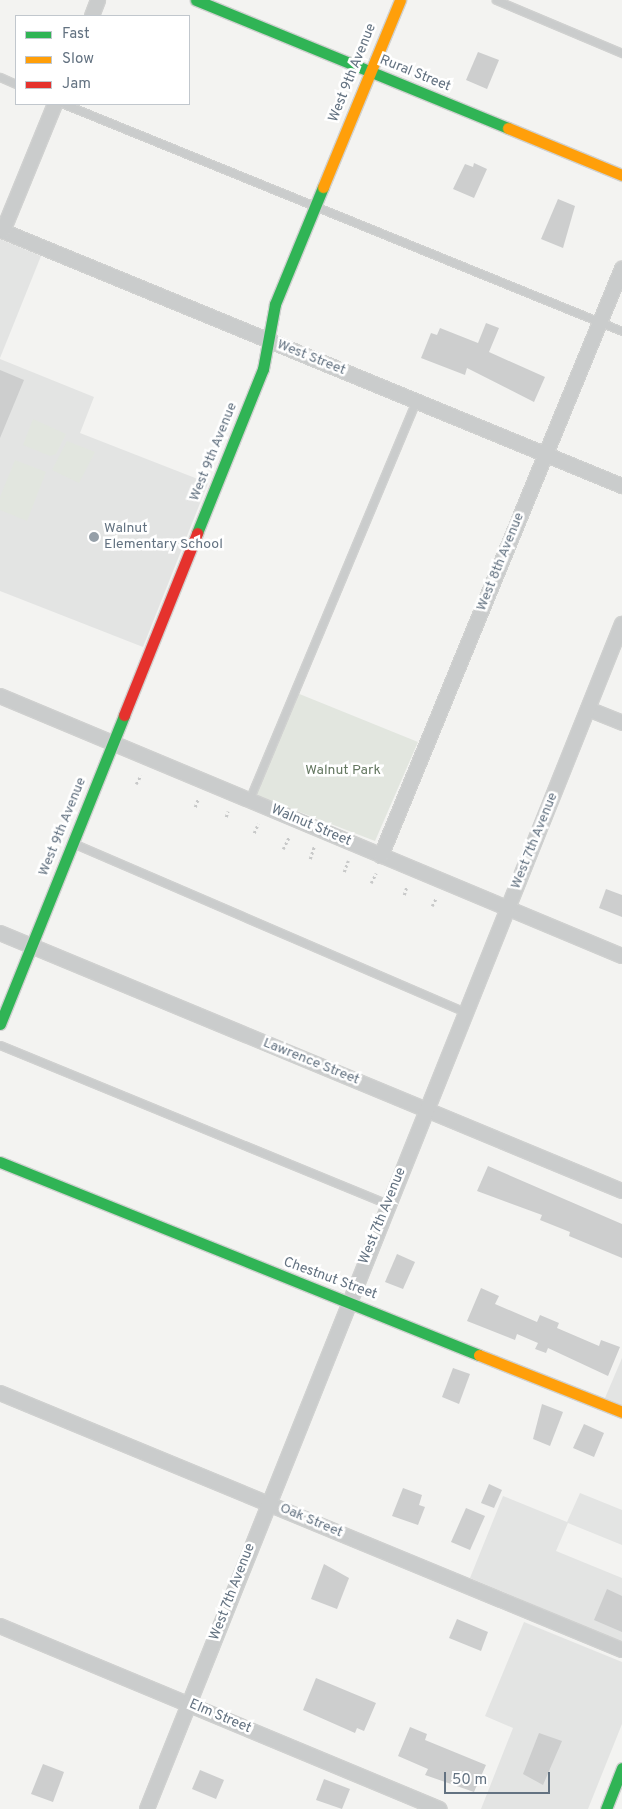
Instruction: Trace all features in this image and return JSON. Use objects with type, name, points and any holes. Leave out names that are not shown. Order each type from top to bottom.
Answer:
[{"type":"street","points":[[92,15],[98,0]]},
{"type":"street","name":"Rural Street","points":[[196,0],[622,175]]},
{"type":"street","name":"West 9th Avenue","points":[[0,1024],[113,744],[271,341],[274,304],[400,0]]},
{"type":"street","points":[[1,231],[55,105]]},
{"type":"street","name":"West Street","points":[[1,231],[622,486]]},
{"type":"street","name":"West 8th Avenue","points":[[381,856],[622,269]]},
{"type":"street","name":"West 7th Avenue","points":[[147,1809],[268,1502],[622,624]]},
{"type":"street","name":"Walnut Street","points":[[0,696],[622,956]]},
{"type":"street","points":[[588,709],[622,723]]},
{"type":"street","name":"Lawrence Street","points":[[0,933],[622,1191]]},
{"type":"street","name":"Chestnut Street","points":[[0,1162],[327,1297],[350,1302],[622,1412]]},
{"type":"street","name":"Oak Street","points":[[0,1393],[268,1502],[622,1650]]},
{"type":"street","name":"Elm Street","points":[[0,1626],[440,1809]]},
{"type":"street","points":[[606,1809],[622,1768]]},
{"type":"lane","points":[[496,0],[622,52]]},
{"type":"lane","points":[[0,77],[15,84]]},
{"type":"lane","points":[[66,105],[622,331]]},
{"type":"lane","points":[[249,800],[416,401]]},
{"type":"lane","points":[[72,843],[465,1012]]},
{"type":"lane","points":[[0,1045],[388,1204]]},
{"type":"path","points":[[136,784],[141,775]]},
{"type":"path","points":[[195,807],[198,799]]},
{"type":"path","points":[[226,817],[228,812]]},
{"type":"path","points":[[254,833],[258,824]]},
{"type":"path","points":[[283,849],[289,837]]},
{"type":"path","points":[[310,859],[314,847]]},
{"type":"path","points":[[344,872],[348,861]]},
{"type":"path","points":[[371,883],[376,873]]},
{"type":"path","points":[[404,895],[408,886]]},
{"type":"path","points":[[432,906],[436,898]]},
{"type":"shaded area","points":[[0,239],[41,256],[0,358]]},
{"type":"shaded area","name":"Walnut Elementary School","points":[[0,359],[94,397],[80,433],[208,483],[143,647],[0,591]]},
{"type":"shaded area","points":[[622,1358],[622,1405],[605,1398]]},
{"type":"shaded area","points":[[580,1493],[622,1510],[622,1545],[568,1523],[556,1551],[622,1578],[622,1642],[470,1578],[503,1496],[567,1522]]},
{"type":"shaded area","points":[[524,1622],[622,1662],[622,1724],[588,1809],[481,1809],[513,1728],[485,1716]]},
{"type":"green space","points":[[33,419],[66,434],[56,454],[50,456],[23,445]]},
{"type":"green space","points":[[67,441],[95,452],[79,483],[52,470]]},
{"type":"green space","points":[[15,460],[46,472],[27,521],[0,510],[0,497]]},
{"type":"green space","name":"Walnut Park","points":[[297,693],[418,742],[375,841],[256,795]]},
{"type":"building","points":[[478,52],[499,60],[487,89],[466,80]]},
{"type":"building","points":[[474,163],[487,169],[474,198],[453,189],[465,164],[473,167]]},
{"type":"building","points":[[558,199],[575,206],[563,248],[541,239]]},
{"type":"building","points":[[486,323],[499,328],[489,352],[545,377],[534,402],[467,368],[465,375],[421,358],[431,333],[437,335],[440,328],[478,343]]},
{"type":"building","points":[[0,370],[24,380],[0,438]]},
{"type":"building","points":[[606,889],[622,895],[622,917],[599,908]]},
{"type":"building","points":[[488,1166],[622,1224],[622,1258],[569,1236],[570,1232],[540,1220],[542,1215],[477,1191]]},
{"type":"building","points":[[397,1254],[415,1262],[403,1289],[385,1282]]},
{"type":"building","points":[[481,1288],[499,1296],[495,1304],[537,1322],[540,1315],[559,1323],[557,1328],[599,1346],[601,1340],[620,1347],[608,1376],[548,1348],[546,1353],[535,1349],[538,1343],[517,1334],[515,1340],[467,1321]]},
{"type":"building","points":[[453,1368],[470,1374],[459,1404],[442,1397]]},
{"type":"building","points":[[542,1404],[563,1412],[550,1446],[533,1439]]},
{"type":"building","points":[[584,1424],[604,1433],[594,1457],[573,1448]]},
{"type":"building","points":[[489,1484],[502,1490],[494,1508],[481,1503]]},
{"type":"building","points":[[403,1488],[422,1495],[419,1505],[425,1507],[418,1525],[392,1516]]},
{"type":"building","points":[[466,1508],[485,1516],[470,1550],[451,1542]]},
{"type":"building","points":[[324,1564],[349,1578],[337,1609],[311,1599]]},
{"type":"building","points":[[607,1589],[622,1596],[622,1632],[594,1620]]},
{"type":"building","points":[[457,1619],[488,1632],[481,1651],[449,1638]]},
{"type":"building","points":[[316,1678],[376,1703],[364,1731],[357,1728],[355,1733],[303,1710]]},
{"type":"building","points":[[410,1727],[427,1734],[425,1740],[486,1765],[474,1792],[425,1775],[428,1769],[398,1756]]},
{"type":"building","points":[[539,1733],[562,1741],[543,1785],[523,1774]]},
{"type":"building","points":[[43,1764],[64,1772],[53,1802],[31,1794]]},
{"type":"building","points":[[200,1770],[224,1780],[216,1799],[192,1789]]},
{"type":"building","points":[[324,1779],[350,1789],[342,1809],[316,1800]]},
{"type":"traffic: fast","points":[[196,0],[508,128]]},
{"type":"traffic: fast","points":[[197,533],[263,369],[275,304],[323,187]]},
{"type":"traffic: fast","points":[[0,1024],[124,715]]},
{"type":"traffic: fast","points":[[0,1162],[479,1355]]},
{"type":"traffic: fast","points":[[606,1809],[622,1768]]},
{"type":"traffic: slow","points":[[323,187],[400,0]]},
{"type":"traffic: slow","points":[[508,128],[622,175]]},
{"type":"traffic: slow","points":[[479,1355],[622,1412]]},
{"type":"traffic: jam","points":[[124,715],[197,533]]},
{"type":"place","name":"Walnut Elementary School","points":[[94,537]]}]
